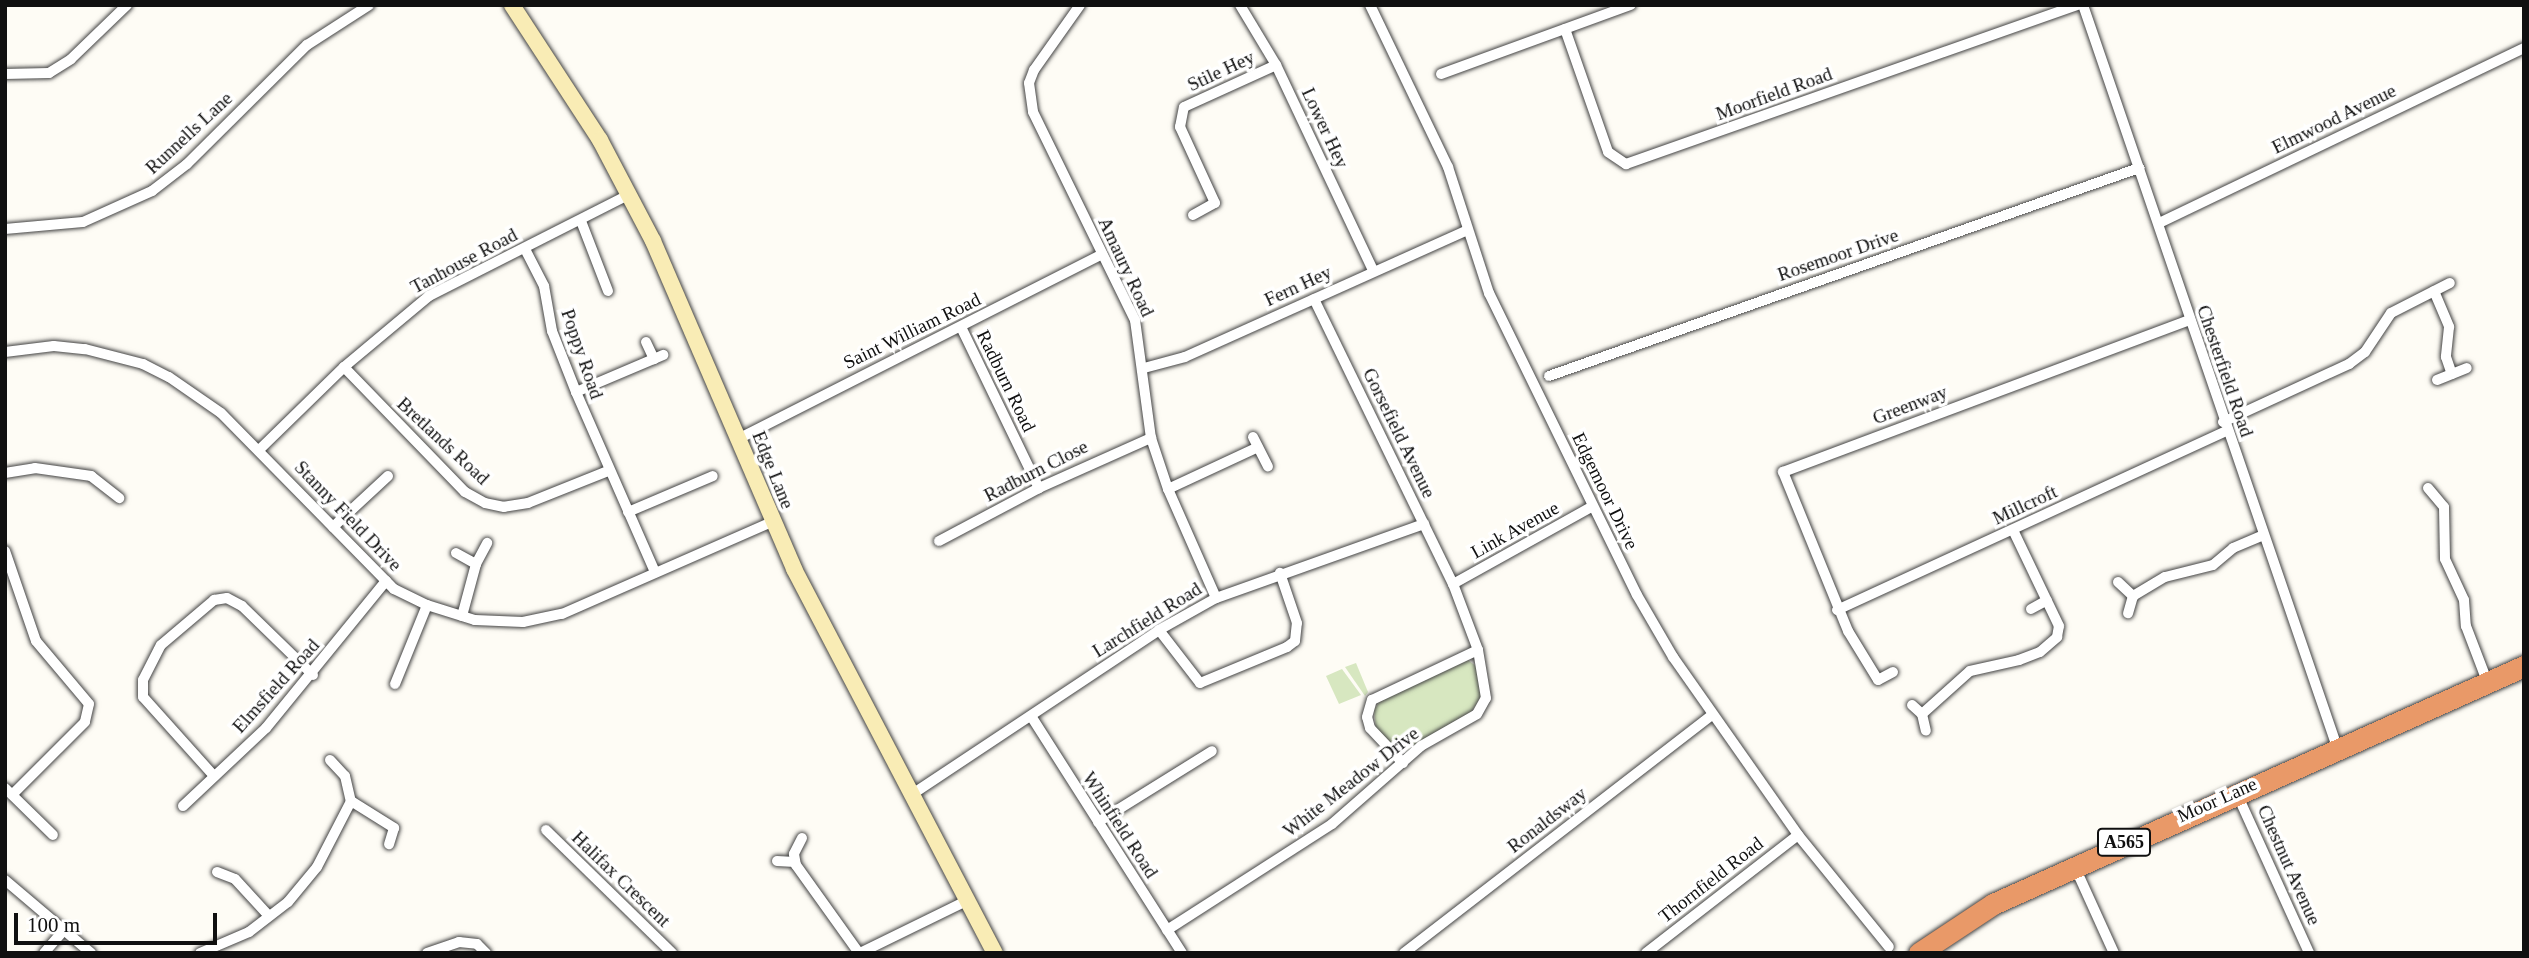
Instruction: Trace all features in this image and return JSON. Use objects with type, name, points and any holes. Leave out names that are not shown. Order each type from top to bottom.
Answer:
[{"type":"highway","name":"Moor Lane","points":[[1919,953],[1993,904],[2074,865],[2236,791],[2524,666]]},
{"type":"street","points":[[5,74],[49,73],[71,59],[127,5]]},
{"type":"street","name":"Runnells Lane","points":[[5,229],[83,222],[152,191],[187,164],[293,56],[369,5]]},
{"type":"street","name":"Edge Lane","points":[[512,5],[600,140],[691,321],[772,522],[995,953]]},
{"type":"street","name":"Amaury Road","points":[[1080,5],[1042,55],[1030,90],[1033,112],[1135,320],[1144,368],[1151,438],[1168,489],[1216,598]]},
{"type":"street","name":"Lower Hey","points":[[1240,5],[1276,65],[1373,270]]},
{"type":"street","name":"Edgemoor Drive","points":[[1370,5],[1448,167],[1466,231],[1489,293],[1637,595],[1712,715],[1798,835],[1889,947]]},
{"type":"street","points":[[1441,74],[1631,5]]},
{"type":"street","name":"Moorfield Road","points":[[1565,29],[1608,152],[1626,164],[2080,5]]},
{"type":"street","name":"Chesterfield Road","points":[[2080,5],[2159,222],[2189,320],[2337,747]]},
{"type":"street","name":"Elmwood Avenue","points":[[2159,222],[2524,48]]},
{"type":"street","name":"Stile Hey","points":[[1193,215],[1214,203],[1180,127],[1184,107],[1276,65]]},
{"type":"street","name":"Rosemoor Drive","points":[[1549,376],[2139,168]]},
{"type":"street","name":"Tanhouse Road","points":[[259,450],[344,367],[429,296],[628,195]]},
{"type":"street","points":[[581,220],[608,291]]},
{"type":"street","name":"Fern Hey","points":[[1144,368],[1185,357],[1373,270],[1466,231]]},
{"type":"street","name":"Poppy Road","points":[[525,249],[544,286],[552,331],[608,471]]},
{"type":"street","name":"Saint William Road","points":[[738,439],[1102,254]]},
{"type":"street","name":"Millcroft","points":[[1837,610],[2013,530],[2349,364],[2365,352],[2391,313],[2450,283]]},
{"type":"street","points":[[2434,291],[2449,327],[2446,357],[2452,373]]},
{"type":"street","name":"Gorsefield Avenue","points":[[1314,299],[1453,584]]},
{"type":"street","name":"Greenway","points":[[1837,610],[1783,472],[2189,320]]},
{"type":"street","name":"Radburn Road","points":[[961,327],[1039,488]]},
{"type":"street","points":[[576,392],[658,357],[646,342]]},
{"type":"street","name":"Stanny Field Drive","points":[[5,352],[64,347],[143,364],[197,393],[259,450],[386,581],[427,605],[462,616],[523,622],[562,614],[772,522]]},
{"type":"street","name":"Bretlands Road","points":[[344,367],[465,492],[485,503],[504,507],[528,503],[608,471]]},
{"type":"street","points":[[2437,380],[2467,368]]},
{"type":"street","name":"Radburn Close","points":[[939,541],[1039,488],[1151,438]]},
{"type":"street","points":[[1168,489],[1256,442],[1268,466]]},
{"type":"street","points":[[5,473],[35,468],[91,477],[119,498]]},
{"type":"street","points":[[608,471],[655,572]]},
{"type":"street","points":[[333,527],[388,476]]},
{"type":"street","points":[[628,512],[698,476],[713,476]]},
{"type":"street","points":[[2428,488],[2444,507],[2445,559],[2465,600],[2466,626],[2487,681]]},
{"type":"street","name":"Link Avenue","points":[[1453,584],[1593,506]]},
{"type":"street","name":"Larchfield Road","points":[[911,795],[1159,630],[1216,598],[1280,573],[1424,524]]},
{"type":"street","points":[[1922,714],[1970,671],[2019,660],[2051,645],[2059,626],[2013,530]]},
{"type":"street","points":[[2128,612],[2133,596],[2165,577],[2208,567],[2263,535]]},
{"type":"street","points":[[462,616],[476,564],[487,543]]},
{"type":"street","points":[[5,551],[36,641],[89,704],[85,722],[9,792],[53,835]]},
{"type":"street","points":[[456,553],[476,564]]},
{"type":"street","points":[[1159,630],[1200,684],[1287,647],[1295,640],[1297,623],[1280,573]]},
{"type":"street","name":"Elmsfield Road","points":[[183,806],[313,675],[386,581]]},
{"type":"street","points":[[2118,583],[2133,596]]},
{"type":"street","name":"White Meadow Drive","points":[[1167,930],[1332,824],[1421,746],[1482,708],[1487,686],[1478,650],[1453,584]]},
{"type":"street","points":[[214,776],[143,697],[143,680],[161,645],[214,600],[227,598],[242,606],[313,675]]},
{"type":"street","points":[[2031,609],[2047,600]]},
{"type":"street","points":[[395,684],[427,605]]},
{"type":"street","points":[[1837,610],[1878,680],[1893,672]]},
{"type":"street","points":[[1403,763],[1370,728],[1367,717],[1372,700],[1478,650]]},
{"type":"street","points":[[1912,705],[1922,714],[1926,731]]},
{"type":"street","name":"Ronaldsway","points":[[1404,953],[1712,715]]},
{"type":"street","name":"Whinfield Road","points":[[1031,716],[1182,953]]},
{"type":"street","points":[[1098,822],[1212,751]]},
{"type":"street","points":[[200,953],[249,932],[288,902],[317,867],[351,801],[345,776],[330,760]]},
{"type":"street","name":"Chestnut Avenue","points":[[2236,791],[2309,953]]},
{"type":"street","points":[[351,801],[394,828],[389,844]]},
{"type":"street","name":"Halifax Crescent","points":[[545,830],[672,953]]},
{"type":"street","name":"Thornfield Road","points":[[1647,953],[1798,835]]},
{"type":"street","points":[[802,838],[794,854],[795,862],[859,953],[968,900]]},
{"type":"street","points":[[777,861],[795,862]]},
{"type":"street","points":[[2074,865],[2114,953]]},
{"type":"street","points":[[216,872],[234,879],[269,916]]},
{"type":"street","points":[[5,880],[91,953]]},
{"type":"street","points":[[44,953],[63,931]]},
{"type":"street","points":[[427,953],[459,942],[477,944],[486,953]]},
{"type":"green space","points":[[1468,660],[1477,667],[1481,697],[1471,712],[1407,751],[1398,750],[1376,728],[1374,710],[1383,697]]},
{"type":"green space","points":[[1356,663],[1368,692],[1365,696],[1345,667]]},
{"type":"green space","points":[[1342,669],[1361,695],[1339,704],[1326,676]]}]
